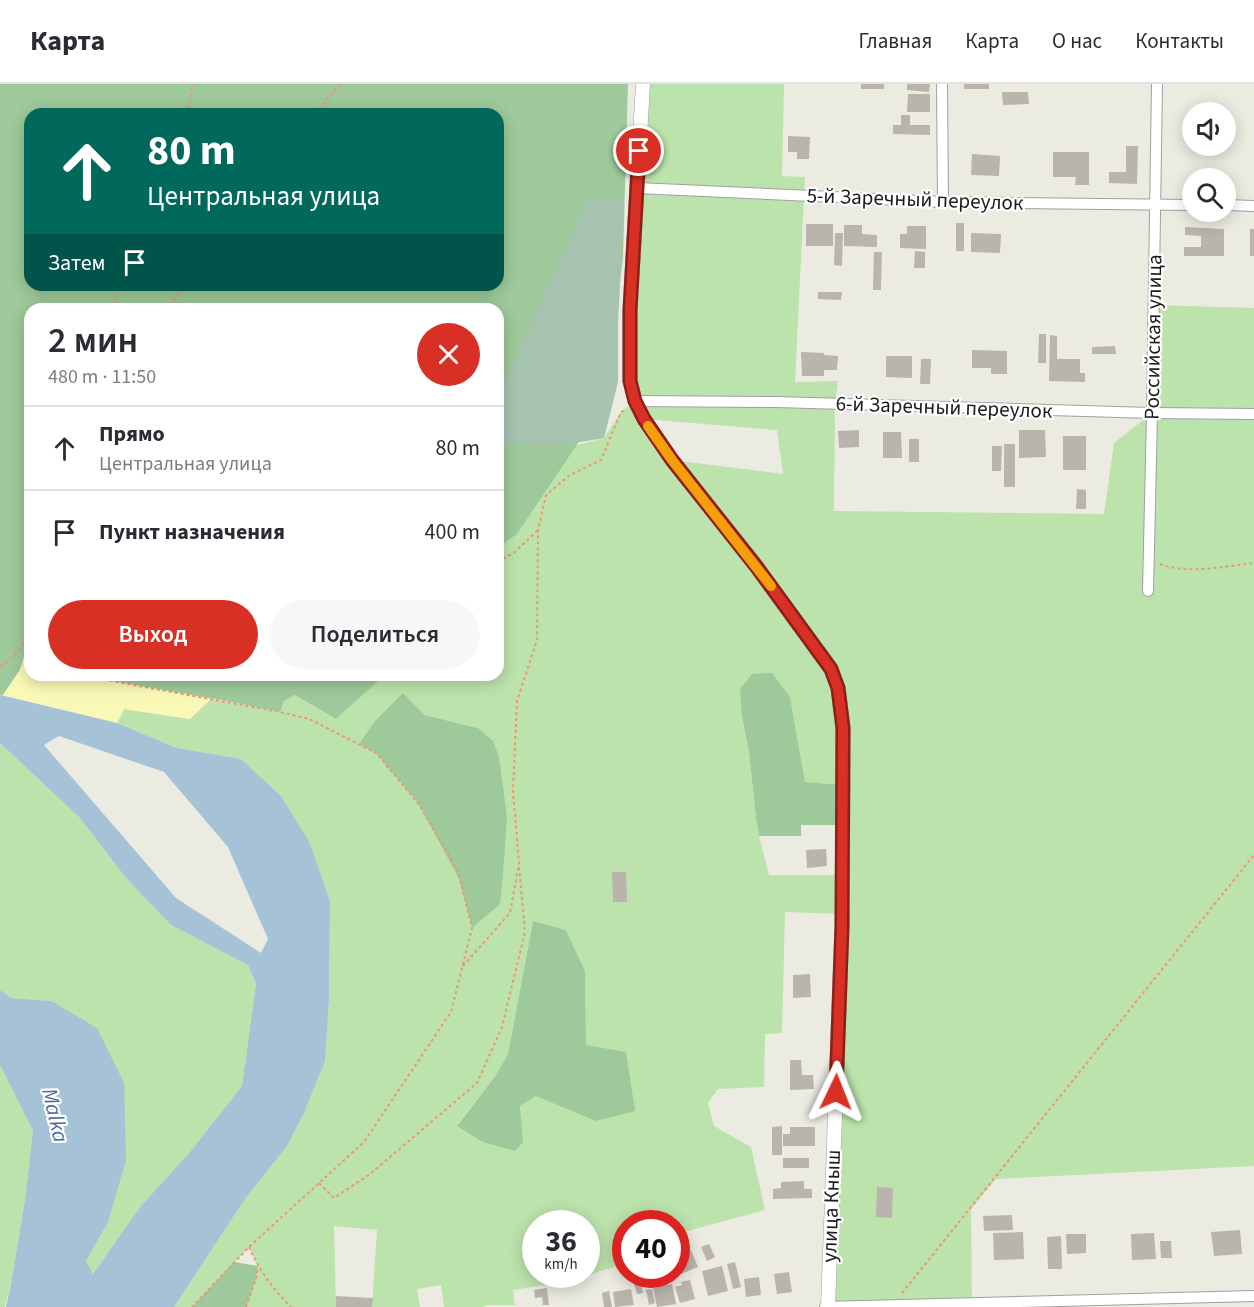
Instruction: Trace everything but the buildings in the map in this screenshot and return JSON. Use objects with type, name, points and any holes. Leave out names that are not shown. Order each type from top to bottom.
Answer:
[{"type":"street","name":"улица Кныш","points":[[643,84],[630,310],[630,381],[635,401],[644,419],[672,460],[756,566],[831,669],[838,688],[843,728],[842,926],[827,1307]]},
{"type":"street","points":[[942,84],[943,202]]},
{"type":"street","name":"Российская улица","points":[[1148,591],[1157,84]]},
{"type":"street","name":"5-й Заречный переулок","points":[[637,188],[943,202],[1182,204]]},
{"type":"street","points":[[1236,205],[1254,206]]},
{"type":"street","name":"6-й Заречный переулок","points":[[635,401],[776,402],[1254,414]]},
{"type":"street","points":[[827,1307],[1167,1302],[1254,1296]]},
{"type":"path","points":[[188,108],[193,84]]},
{"type":"path","points":[[321,108],[340,84]]},
{"type":"path","points":[[171,303],[182,291]]},
{"type":"path","points":[[319,1183],[334,1198],[370,1174],[477,1083],[502,1027],[525,932],[513,791],[517,701],[537,640],[538,530],[546,495],[570,475],[601,460],[621,412],[635,401]]},
{"type":"path","points":[[504,558],[515,552],[538,530]]},
{"type":"path","points":[[1149,560],[1171,568],[1191,569],[1254,563]]},
{"type":"path","points":[[0,666],[17,654],[24,643]]},
{"type":"path","points":[[112,681],[309,719],[376,753],[418,803],[458,871],[472,928],[451,1012],[364,1142],[249,1247],[192,1307]]},
{"type":"path","points":[[892,1305],[996,1179],[1254,855]]},
{"type":"path","points":[[462,969],[510,913],[519,863]]},
{"type":"path","points":[[249,1247],[275,1292],[291,1307]]},
{"type":"path","points":[[246,1307],[258,1266]]},
{"type":"green space","points":[[0,84],[628,84],[623,258],[607,385],[577,445],[517,534],[504,544],[504,303],[24,303],[24,657],[20,670],[3,695],[0,695]]},
{"type":"green space","points":[[643,84],[784,84],[782,176],[805,177],[795,382],[838,381],[835,404],[834,511],[1104,514],[1114,443],[1152,413],[1154,305],[1254,308],[1254,1166],[996,1179],[971,1209],[972,1303],[828,1307],[842,914],[785,912],[782,1033],[765,1034],[764,1087],[718,1089],[708,1103],[714,1126],[751,1147],[765,1210],[690,1230],[690,1210],[612,1210],[612,1268],[600,1271],[600,1210],[522,1210],[522,1288],[526,1288],[513,1290],[515,1305],[482,1307],[444,1307],[441,1285],[417,1289],[420,1307],[372,1307],[377,1230],[334,1226],[336,1307],[246,1307],[258,1266],[249,1247],[192,1307],[174,1307],[245,1199],[287,1146],[304,1113],[325,1061],[329,1001],[330,901],[310,843],[281,796],[241,759],[177,748],[117,723],[124,709],[190,719],[211,699],[280,712],[284,701],[295,695],[336,719],[378,681],[504,681],[504,544],[517,534],[577,445],[604,438],[621,412],[635,401],[630,381]],"holes":[[[645,419],[777,430],[783,474],[672,460]],[[403,693],[425,715],[478,728],[471,927],[459,879],[418,803],[376,753],[359,744]],[[790,697],[805,782],[843,785],[842,875],[769,875],[759,836],[749,752],[742,716]],[[533,921],[566,930],[585,971],[586,1046],[536,1096],[520,1106],[522,1142],[457,1125],[496,1075],[508,1054]]]},
{"type":"green space","points":[[587,199],[624,200],[618,325],[618,382],[604,438],[556,446],[504,443],[504,384]]},
{"type":"green space","points":[[772,673],[790,697],[805,782],[843,785],[842,825],[801,825],[801,836],[759,836],[740,689],[752,674]]},
{"type":"green space","points":[[113,681],[378,681],[336,719],[295,695],[284,701],[280,712]]},
{"type":"green space","points":[[403,693],[425,715],[478,728],[493,741],[499,757],[507,817],[500,904],[472,928],[459,879],[418,803],[376,753],[359,744],[375,721]]},
{"type":"green space","points":[[0,743],[80,818],[126,878],[171,925],[248,965],[256,984],[242,1086],[190,1152],[140,1207],[93,1274],[85,1261],[108,1222],[51,1001],[11,998],[0,990]]},
{"type":"green space","points":[[533,921],[566,930],[585,971],[586,1045],[626,1052],[635,1111],[596,1121],[536,1096],[520,1106],[523,1142],[515,1151],[483,1142],[457,1126],[496,1075],[508,1054]]},
{"type":"green space","points":[[0,1065],[33,1131],[25,1200],[5,1307],[0,1307]]},
{"type":"green space","points":[[234,1262],[258,1266],[246,1307],[192,1307]]},
{"type":"sand","points":[[24,657],[24,681],[112,681],[211,699],[190,719],[124,709],[117,723],[3,695],[20,670]]},
{"type":"water","name":"Malka","points":[[0,695],[117,723],[177,748],[241,759],[281,796],[310,843],[330,901],[329,1001],[325,1061],[304,1113],[287,1146],[245,1199],[174,1307],[6,1307],[25,1200],[33,1131],[0,1065],[0,990],[11,998],[51,1001],[97,1028],[124,1083],[126,1160],[108,1222],[86,1261],[93,1274],[140,1207],[190,1152],[242,1086],[256,984],[248,965],[171,925],[126,878],[80,818],[0,743]],"holes":[[[59,736],[164,772],[228,847],[268,939],[261,953],[176,898],[44,745]]]},
{"type":"slow traffic","points":[[648,426],[771,586]]},
{"type":"route","points":[[639,151],[630,310],[630,381],[635,401],[644,419],[672,460],[756,566],[831,669],[838,688],[843,728],[842,926],[836,1092]]}]
